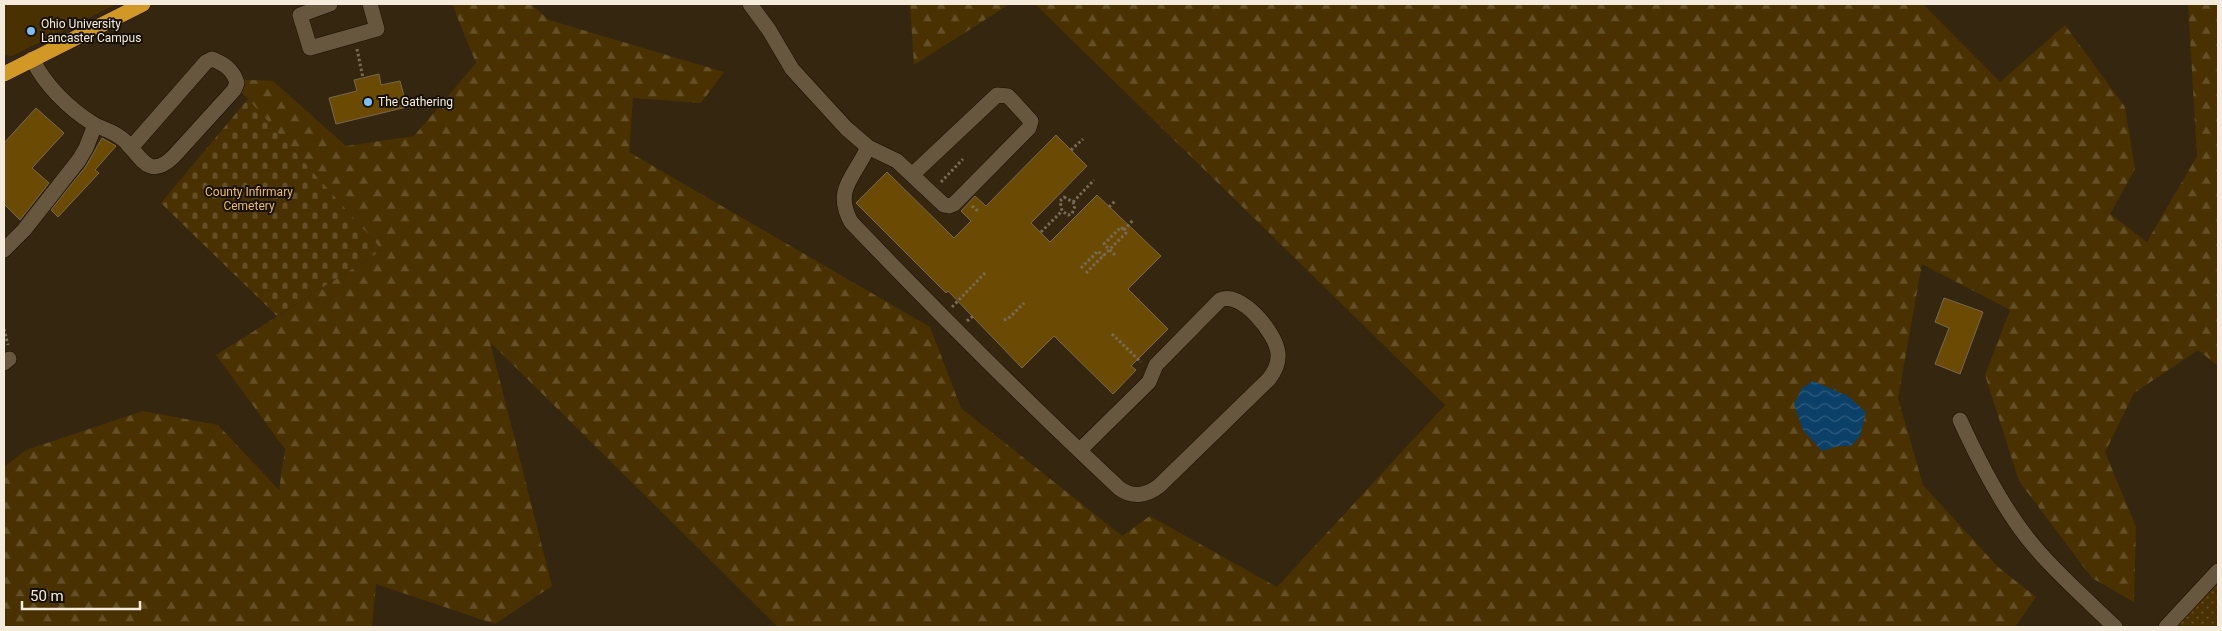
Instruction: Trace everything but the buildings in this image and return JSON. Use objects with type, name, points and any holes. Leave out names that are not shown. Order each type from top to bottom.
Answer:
[{"type":"highway","points":[[4,74],[143,4]]},
{"type":"street","points":[[330,4],[300,14],[310,48],[377,29],[370,4]]},
{"type":"street","points":[[750,4],[770,30],[785,59],[803,82],[846,128],[868,147],[890,156],[944,205],[952,206],[1029,128],[1031,124],[1030,117],[1008,96],[997,95],[912,175]]},
{"type":"street","points":[[32,59],[40,74],[69,107],[95,125],[117,134],[141,160],[152,167],[166,164],[234,90],[237,83],[235,75],[225,65],[212,59],[206,62],[136,142],[129,146]]},
{"type":"street","points":[[4,250],[24,230],[79,160],[95,125]]},
{"type":"street","points":[[868,147],[844,192],[843,202],[851,222],[1080,450],[1124,492],[1137,495],[1154,490],[1272,375],[1277,364],[1278,352],[1270,334],[1242,303],[1228,298],[1220,300],[1156,365],[1150,382],[1080,450]]},
{"type":"street","points":[[1960,420],[1978,460],[2015,522],[2038,550],[2115,627]]},
{"type":"street","points":[[2166,627],[2218,571]]},
{"type":"path","points":[[354,36],[363,78]]},
{"type":"path","points":[[1071,150],[1083,139]]},
{"type":"path","points":[[938,185],[963,160]]},
{"type":"path","points":[[1073,202],[1094,180]]},
{"type":"path","points":[[1041,232],[1062,211],[1062,198],[1069,198],[1075,206],[1072,214],[1065,214],[1062,211]]},
{"type":"path","points":[[1109,207],[1116,201]]},
{"type":"path","points":[[1086,273],[1126,232],[1124,230],[1134,219]]},
{"type":"path","points":[[1115,255],[1104,244],[1121,227],[1124,230]]},
{"type":"path","points":[[1081,268],[1098,251],[1103,256]]},
{"type":"path","points":[[950,309],[985,273]]},
{"type":"path","points":[[1004,320],[1008,319],[1024,303]]},
{"type":"path","points":[[1112,334],[1142,363]]},
{"type":"green space","name":"Ohio University Lancaster Campus","points":[[4,4],[117,4],[12,56],[4,55]]},
{"type":"green space","points":[[452,4],[531,4],[549,20],[724,72],[701,103],[633,98],[629,152],[930,327],[961,408],[1122,536],[1150,516],[1277,587],[1445,405],[1035,4],[1923,4],[2000,82],[2065,25],[2125,107],[2135,169],[2110,214],[2147,242],[2197,156],[2188,4],[2218,4],[2218,366],[2198,350],[2134,393],[2105,452],[2136,527],[2134,602],[2092,578],[2019,481],[1985,375],[2010,310],[1922,264],[1898,398],[1923,485],[1998,567],[2036,597],[2015,627],[778,627],[490,342],[552,586],[495,624],[376,584],[372,627],[4,627],[4,467],[26,450],[143,411],[218,425],[279,490],[285,449],[216,355],[382,250],[230,79],[273,81],[346,146],[414,136],[476,63]]},
{"type":"green space","points":[[910,4],[1010,4],[914,65]]},
{"type":"green space","name":"County Infirmary Cemetery","points":[[248,99],[382,250],[277,316],[161,203]]},
{"type":"green space","points":[[2218,571],[2218,627],[2166,627]]},
{"type":"water","points":[[1813,381],[1848,396],[1866,412],[1860,436],[1851,446],[1838,446],[1822,451],[1803,430],[1794,404],[1802,388]]},
{"type":"place","name":"Ohio University Lancaster Campus","points":[[31,31]]},
{"type":"place","name":"The Gathering","points":[[368,102]]}]
